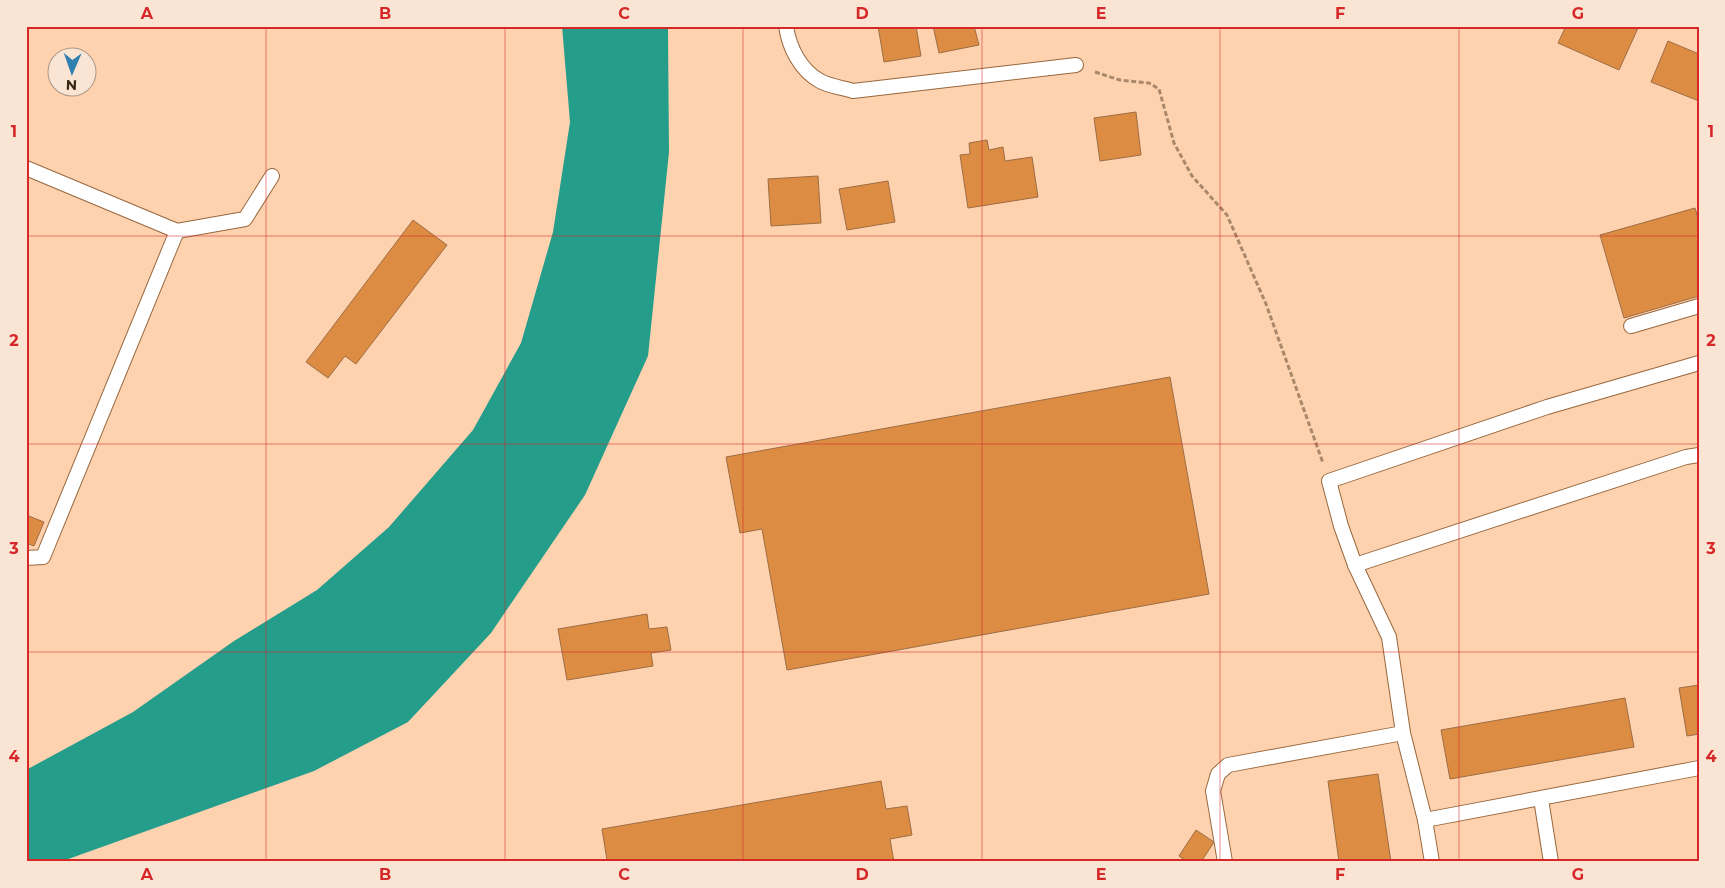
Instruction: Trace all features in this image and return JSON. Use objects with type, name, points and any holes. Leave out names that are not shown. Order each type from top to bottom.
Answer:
[{"type":"lane","points":[[786,26],[787,34],[799,63],[820,81],[853,91],[1076,65]]},
{"type":"lane","points":[[26,168],[177,231],[245,219],[272,176]]},
{"type":"lane","points":[[26,558],[43,556],[177,231]]},
{"type":"lane","points":[[1631,326],[1699,306]]},
{"type":"lane","points":[[1432,862],[1426,820],[1403,733],[1389,637],[1355,565],[1330,481],[1547,407],[1699,362]]},
{"type":"lane","points":[[1355,565],[1686,457],[1699,456]]},
{"type":"lane","points":[[1225,862],[1213,791],[1218,774],[1228,765],[1403,733]]},
{"type":"lane","points":[[1426,820],[1699,768]]},
{"type":"lane","points":[[1541,799],[1551,862]]},
{"type":"path","points":[[1076,65],[1120,80],[1149,84],[1159,89],[1174,143],[1192,176],[1227,215],[1266,304],[1330,481]]},
{"type":"water","points":[[562,26],[668,26],[669,152],[648,356],[585,495],[491,633],[408,722],[314,771],[60,862],[26,862],[26,770],[133,712],[234,641],[317,590],[389,527],[473,430],[521,343],[553,232],[570,122]]},
{"type":"building","points":[[878,26],[916,26],[921,56],[884,62]]},
{"type":"building","points":[[933,26],[974,26],[979,45],[939,53]]},
{"type":"building","points":[[1566,26],[1633,26],[1638,28],[1619,70],[1558,43]]},
{"type":"building","points":[[1668,41],[1699,54],[1699,101],[1651,82]]},
{"type":"building","points":[[1136,112],[1141,155],[1100,161],[1094,118]]},
{"type":"building","points":[[987,140],[989,150],[1003,147],[1005,161],[1032,157],[1038,197],[968,208],[960,155],[970,154],[969,143]]},
{"type":"building","points":[[818,176],[821,223],[771,226],[768,179]]},
{"type":"building","points":[[888,181],[895,222],[847,230],[839,189]]},
{"type":"building","points":[[1695,208],[1699,221],[1699,296],[1624,318],[1600,235]]},
{"type":"building","points":[[413,220],[447,245],[356,364],[345,356],[328,378],[306,362]]},
{"type":"building","points":[[1170,377],[1209,594],[787,670],[762,529],[740,533],[726,457]]},
{"type":"building","points":[[26,515],[44,522],[34,546],[26,543]]},
{"type":"building","points":[[647,614],[649,629],[667,627],[671,650],[651,653],[653,666],[567,680],[558,629]]},
{"type":"building","points":[[1699,685],[1699,734],[1687,736],[1679,688]]},
{"type":"building","points":[[1625,698],[1634,747],[1450,779],[1441,730]]},
{"type":"building","points":[[1378,774],[1391,862],[1339,862],[1328,781]]},
{"type":"building","points":[[881,781],[886,809],[907,806],[912,835],[890,839],[894,862],[599,862],[607,860],[602,829]]},
{"type":"building","points":[[1196,830],[1214,842],[1201,862],[1188,862],[1179,856]]}]
